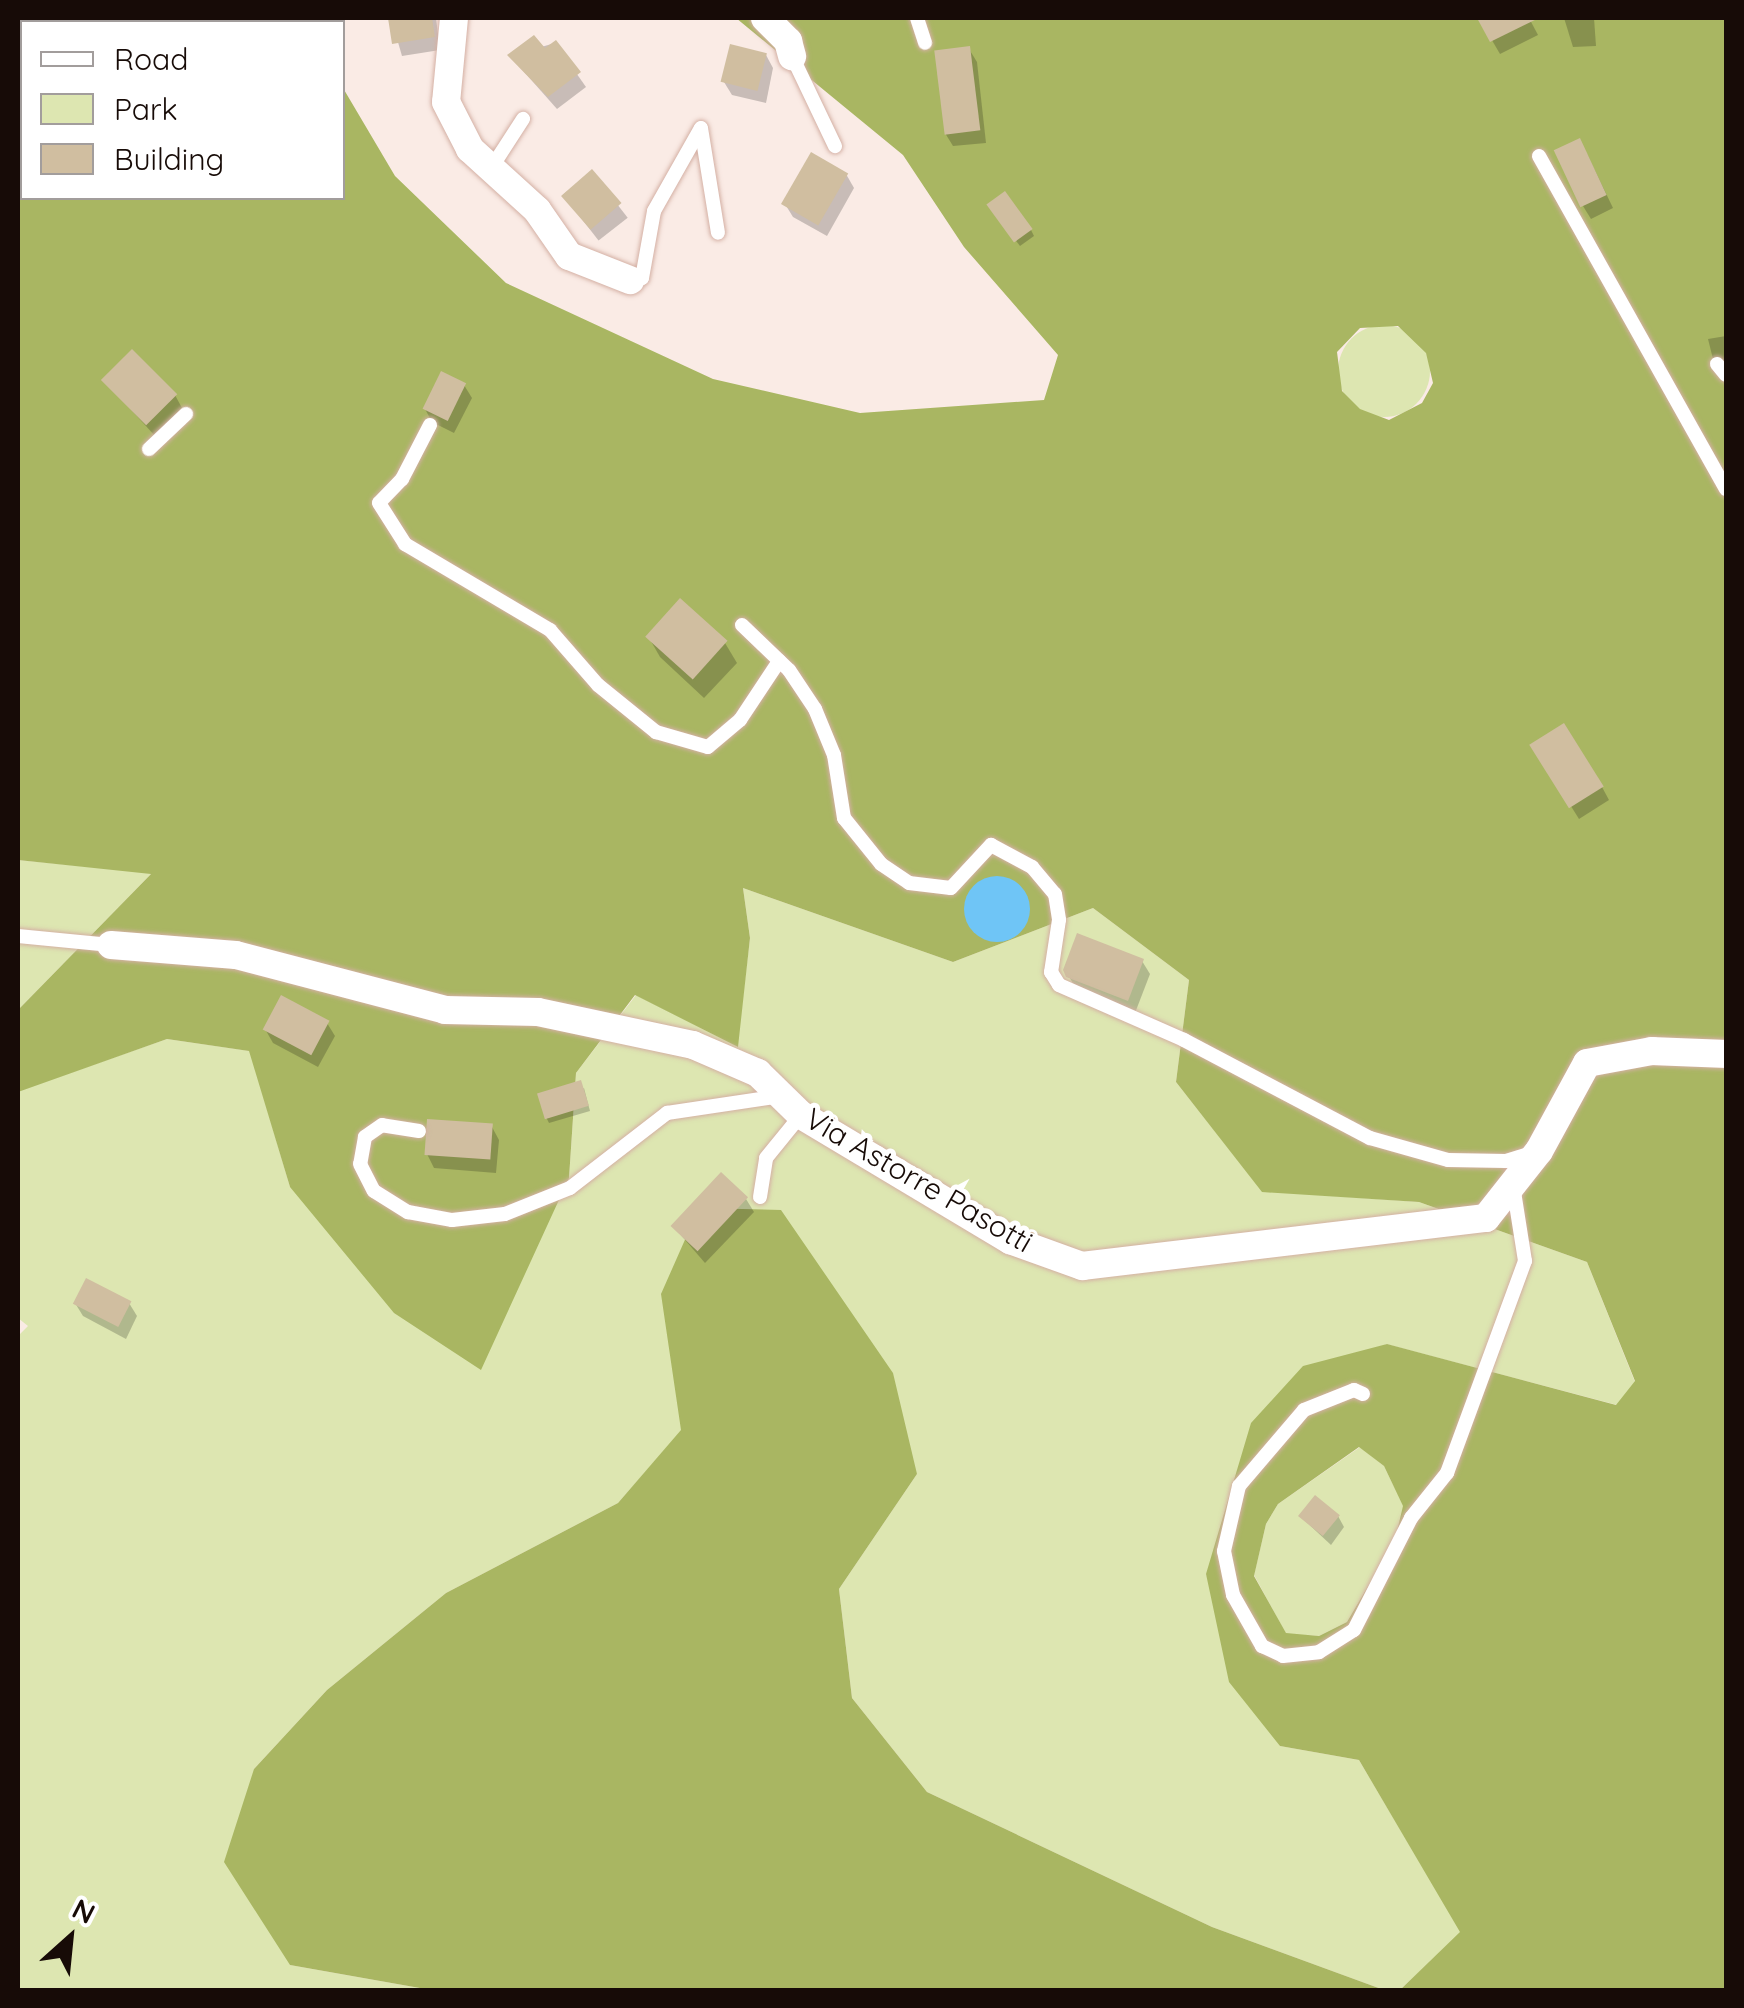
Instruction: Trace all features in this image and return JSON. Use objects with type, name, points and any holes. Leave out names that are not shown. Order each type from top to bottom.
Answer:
[{"type":"street","points":[[454,18],[446,102],[470,149],[537,210],[569,256],[630,280]]},
{"type":"street","points":[[765,18],[788,41],[792,56]]},
{"type":"street","name":"Via Astorre Pasotti","points":[[111,945],[236,956],[445,1010],[538,1012],[693,1045],[758,1072],[791,1105],[1010,1240],[1082,1266],[1486,1218],[1539,1151],[1587,1063],[1652,1051],[1726,1054]]},
{"type":"lane","points":[[917,18],[925,43]]},
{"type":"lane","points":[[792,56],[835,146]]},
{"type":"lane","points":[[490,170],[524,119]]},
{"type":"lane","points":[[630,280],[642,278],[654,211],[701,128],[718,233]]},
{"type":"lane","points":[[1539,156],[1726,489]]},
{"type":"lane","points":[[149,449],[186,414]]},
{"type":"lane","points":[[430,425],[402,479],[379,504],[405,544],[550,630],[598,685],[656,732],[708,746],[740,720],[779,661]]},
{"type":"lane","points":[[742,625],[779,661],[815,709],[831,745],[844,818],[881,864],[909,883],[950,888],[991,845],[1032,867],[1055,894],[1059,920],[1051,972],[1059,985],[1184,1040],[1370,1138],[1448,1160],[1506,1160],[1539,1151]]},
{"type":"lane","points":[[18,936],[111,945]]},
{"type":"lane","points":[[419,1130],[382,1125],[366,1136],[360,1164],[374,1191],[408,1212],[452,1220],[505,1214],[570,1188],[668,1113],[791,1105],[766,1158],[760,1197]]},
{"type":"lane","points":[[1363,1394],[1354,1390],[1304,1410],[1239,1486],[1224,1551],[1233,1596],[1262,1646],[1283,1656],[1319,1652],[1354,1630],[1411,1518],[1447,1474],[1525,1262],[1512,1185]]},
{"type":"green space","points":[[18,18],[146,20],[20,20],[20,200],[345,200],[345,91],[395,176],[506,283],[713,379],[860,413],[1044,400],[1058,355],[964,247],[903,155],[736,18],[1726,18],[1726,1990],[1400,1990],[1460,1932],[1359,1760],[1280,1746],[1229,1682],[1206,1574],[1251,1423],[1303,1366],[1387,1344],[1616,1405],[1635,1381],[1587,1262],[1419,1202],[1262,1192],[1176,1082],[1189,980],[1093,908],[953,962],[743,888],[750,938],[738,1047],[635,995],[576,1073],[569,1178],[481,1370],[394,1313],[290,1187],[249,1051],[167,1039],[18,1092],[18,1010],[151,874],[18,860]],"holes":[[[1398,326],[1426,353],[1433,383],[1422,403],[1389,420],[1360,409],[1342,391],[1337,352],[1360,328]],[[1359,1447],[1384,1466],[1403,1506],[1395,1540],[1347,1622],[1319,1636],[1286,1633],[1254,1576],[1266,1524],[1278,1504]]]},
{"type":"green space","points":[[1384,325],[1402,328],[1417,338],[1427,353],[1427,389],[1417,404],[1402,414],[1384,417],[1366,414],[1351,404],[1341,389],[1338,371],[1341,353],[1351,338],[1366,328]]},
{"type":"green space","points":[[18,860],[152,873],[18,1010]]},
{"type":"green space","points":[[743,888],[953,962],[1093,908],[1189,980],[1176,1082],[1262,1191],[1419,1202],[1587,1262],[1635,1382],[1617,1405],[1386,1344],[1206,1574],[1280,1746],[1359,1760],[1461,1932],[1400,1990],[1384,1990],[1212,1927],[927,1792],[852,1698],[839,1589],[917,1474],[662,1294],[682,1430],[618,1503],[446,1593],[327,1690],[254,1769],[290,1965],[431,1990],[18,1990],[18,1336],[28,1326],[18,1318],[18,1091],[167,1039],[250,1051],[290,1187],[569,1178],[576,1073],[636,995],[737,1046],[750,938]]},
{"type":"green space","points":[[699,1208],[781,1210],[893,1373],[917,1474],[839,1589],[852,1698],[927,1792],[1212,1927],[1384,1990],[431,1990],[290,1965],[224,1862],[254,1769],[327,1690],[446,1593],[618,1503],[681,1430],[661,1294]]},
{"type":"green space","points":[[1360,1447],[1384,1466],[1404,1507],[1395,1540],[1347,1622],[1319,1636],[1286,1634],[1254,1575],[1266,1524],[1278,1504]]},
{"type":"water","points":[[997,876],[1020,886],[1030,909],[1020,932],[997,942],[974,932],[964,909],[974,886]]},
{"type":"building","points":[[388,18],[432,18],[435,37],[392,44]]},
{"type":"building","points":[[1477,18],[1539,18],[1490,42]]},
{"type":"building","points":[[534,35],[545,48],[556,40],[581,72],[548,97],[507,55]]},
{"type":"building","points":[[730,44],[767,53],[757,91],[721,82]]},
{"type":"building","points":[[970,46],[980,130],[945,135],[934,50]]},
{"type":"building","points":[[1580,138],[1607,195],[1580,207],[1554,150]]},
{"type":"building","points":[[811,152],[848,174],[818,225],[781,204]]},
{"type":"building","points":[[592,169],[622,203],[591,230],[561,196]]},
{"type":"building","points":[[1005,191],[1033,229],[1014,243],[986,205]]},
{"type":"building","points":[[132,349],[177,394],[146,425],[101,380]]},
{"type":"building","points":[[441,371],[466,383],[448,421],[423,409]]},
{"type":"building","points":[[680,598],[728,641],[693,679],[645,637]]},
{"type":"building","points":[[1564,723],[1604,787],[1569,808],[1529,745]]},
{"type":"building","points":[[1077,933],[1144,959],[1128,1001],[1066,977],[1063,970]]},
{"type":"building","points":[[281,995],[330,1021],[311,1055],[263,1029]]},
{"type":"building","points":[[581,1080],[589,1106],[545,1119],[537,1093]]},
{"type":"building","points":[[427,1119],[493,1124],[490,1160],[424,1155]]},
{"type":"building","points":[[721,1172],[748,1197],[698,1251],[671,1226]]},
{"type":"building","points":[[86,1278],[131,1301],[118,1327],[73,1304]]},
{"type":"building","points":[[1315,1495],[1340,1515],[1323,1536],[1298,1516]]}]
